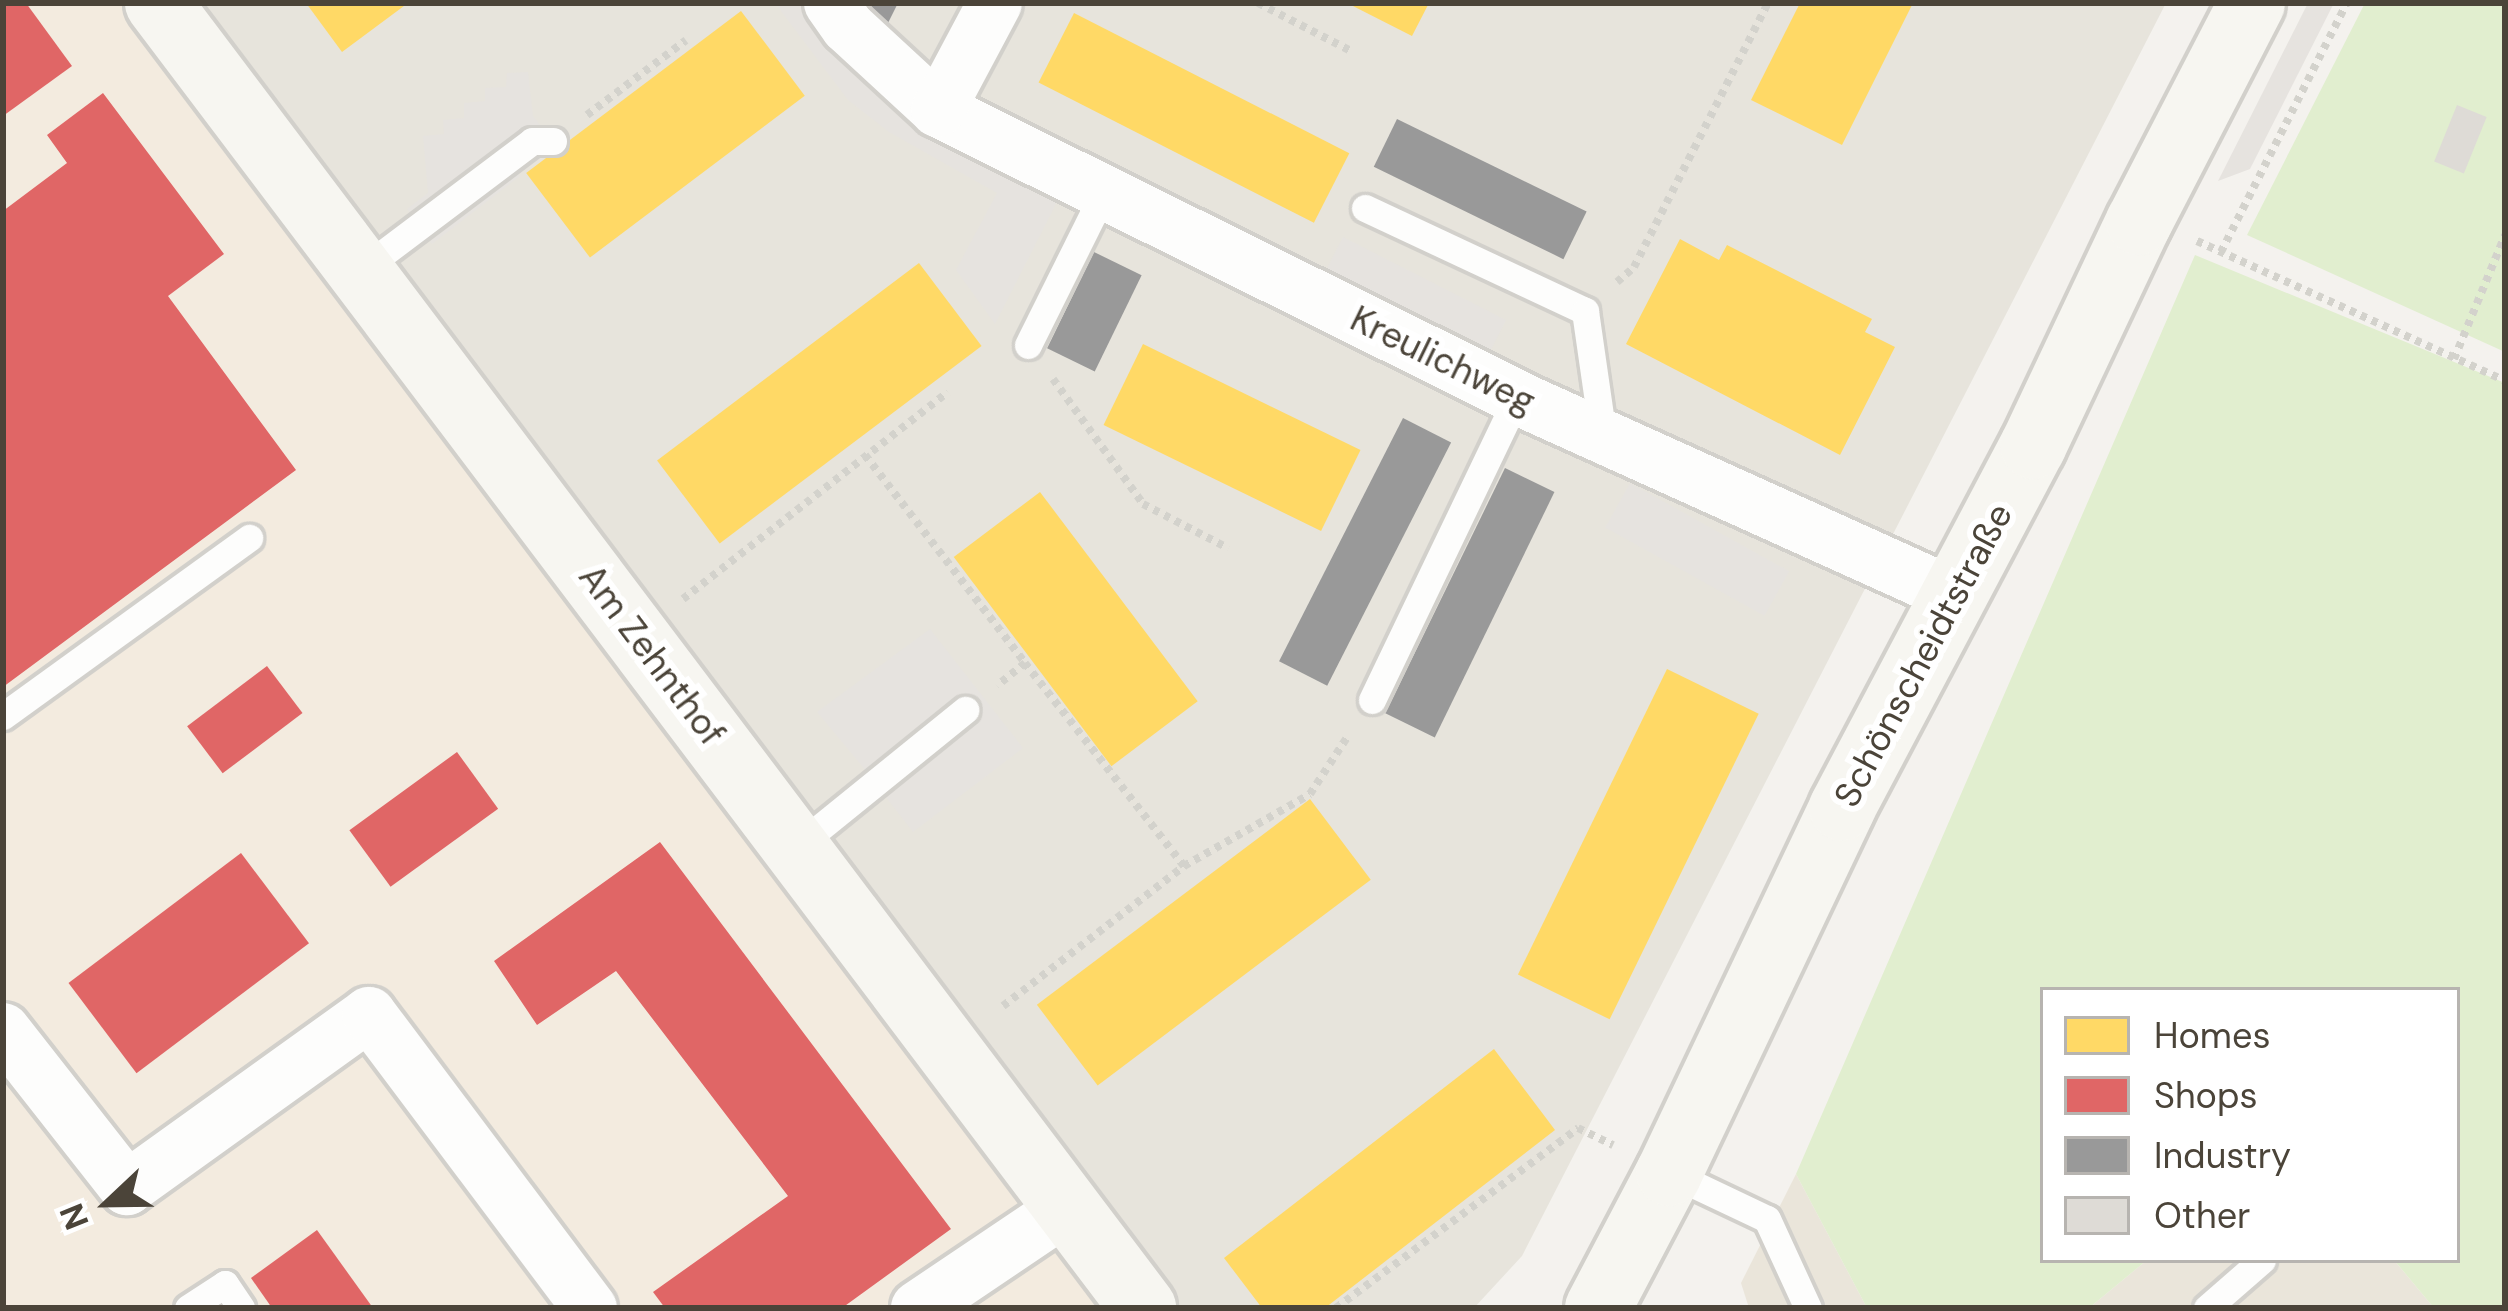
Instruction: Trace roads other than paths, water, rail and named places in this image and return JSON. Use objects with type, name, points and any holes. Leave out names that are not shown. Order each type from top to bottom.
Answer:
[{"type":"main road","name":"Am Zehnthof","points":[[158,3],[1143,1308]]},
{"type":"main road","name":"Schönscheidtstraße","points":[[1598,1308],[1669,1172],[1842,808],[2033,446],[2139,222],[2252,3]]},
{"type":"street","name":"Kreulichweg","points":[[830,3],[848,27],[938,110],[1517,397],[1954,595]]},
{"type":"street","points":[[938,110],[995,3]]},
{"type":"street","points":[[3,1030],[127,1188],[369,1014],[590,1308]]},
{"type":"street","points":[[919,1308],[1068,1207]]},
{"type":"lane","points":[[361,270],[532,141],[553,141]]},
{"type":"lane","points":[[1028,345],[1104,192]]},
{"type":"lane","points":[[1365,208],[1585,311],[1603,436]]},
{"type":"lane","points":[[1372,700],[1517,397]]},
{"type":"lane","points":[[3,716],[249,538]]},
{"type":"lane","points":[[796,847],[974,704]]},
{"type":"lane","points":[[1669,1172],[1767,1220],[1808,1308]]},
{"type":"lane","points":[[2207,1308],[2259,1263]]},
{"type":"lane","points":[[188,1308],[225,1284],[241,1308]]}]
